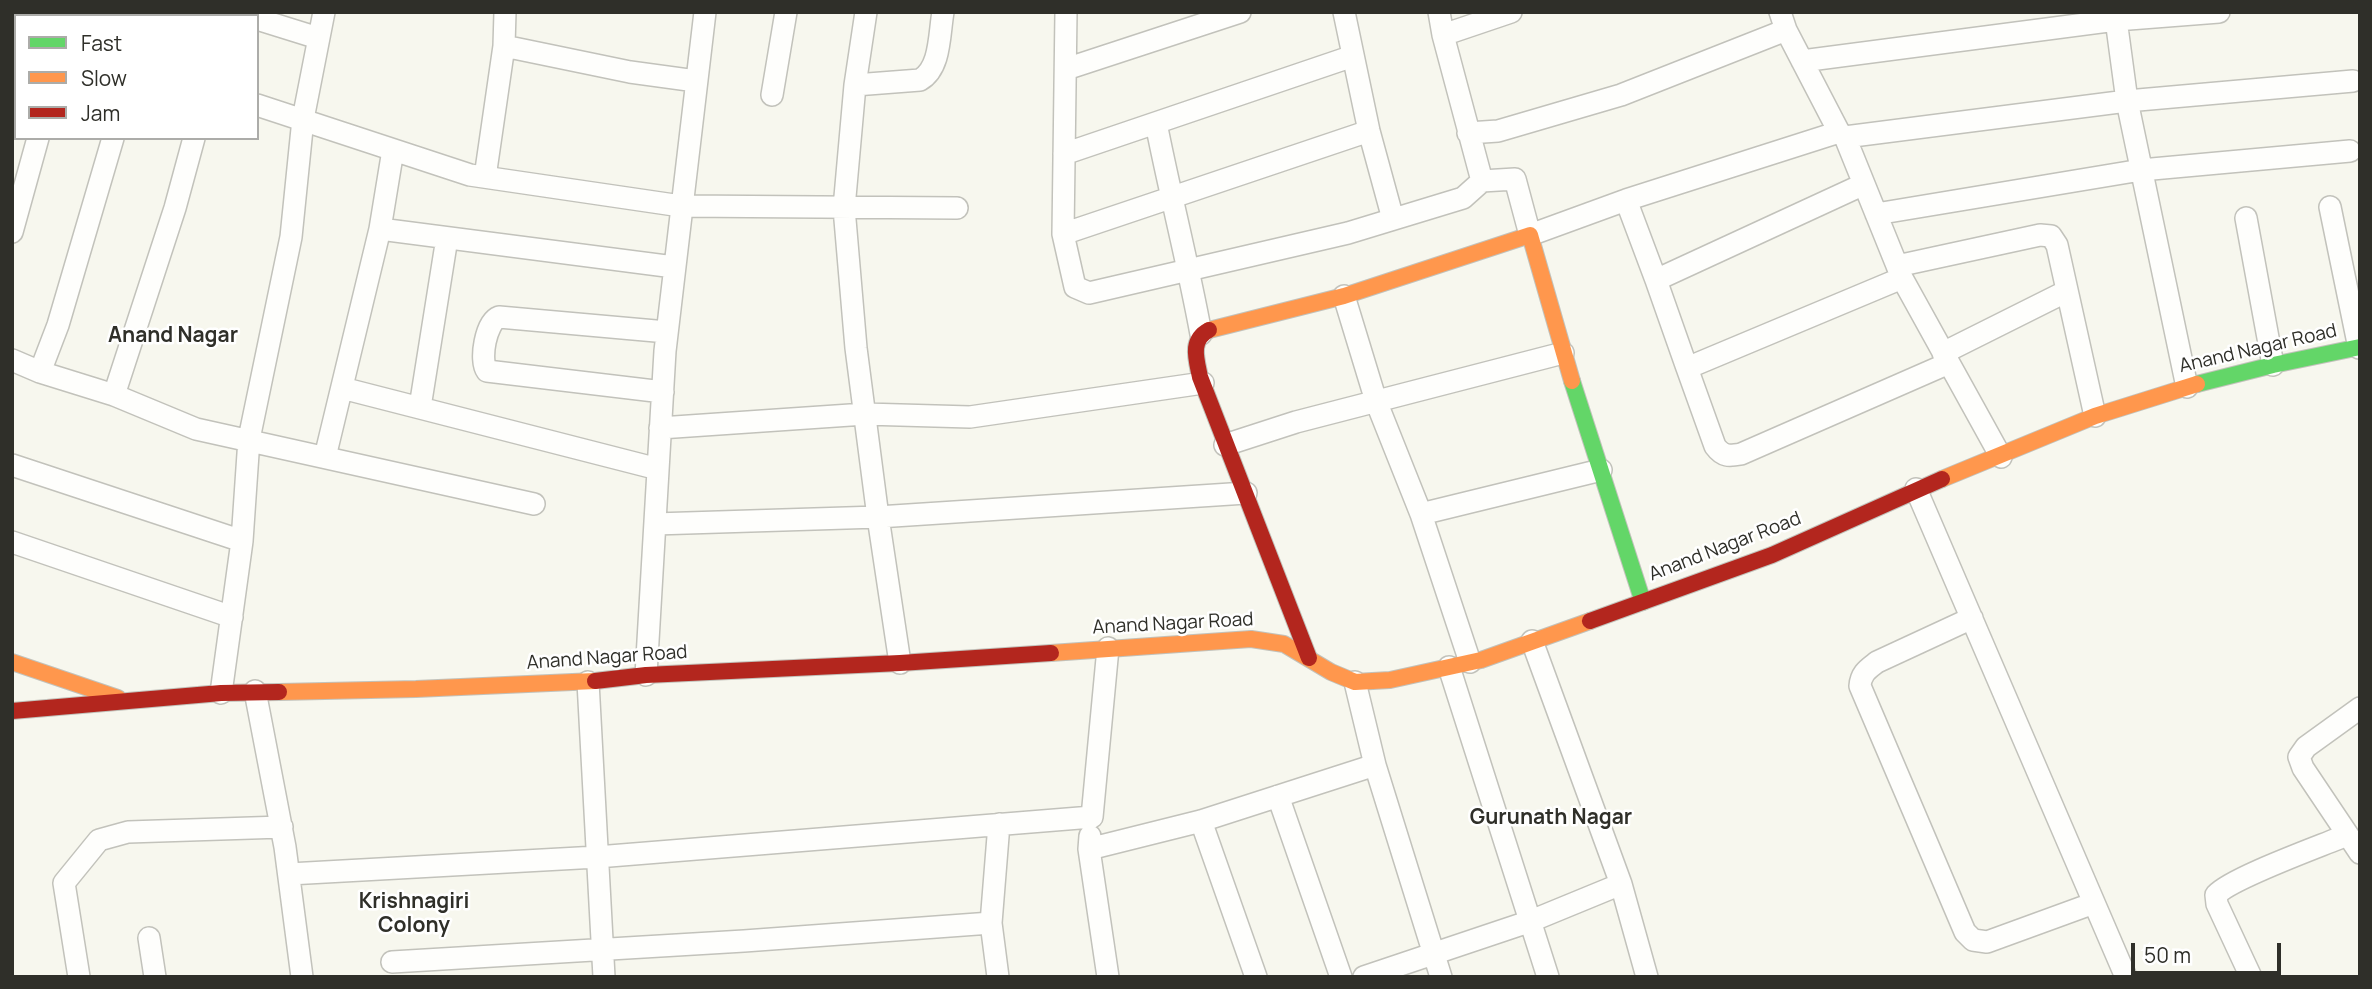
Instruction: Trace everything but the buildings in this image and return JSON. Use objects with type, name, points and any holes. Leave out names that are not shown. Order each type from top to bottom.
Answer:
[{"type":"street","points":[[12,18],[14,12]]},
{"type":"street","points":[[222,693],[242,541],[250,439],[291,237],[303,119],[324,12]]},
{"type":"street","points":[[485,177],[504,46],[505,12]]},
{"type":"street","points":[[646,675],[667,332],[705,12]]},
{"type":"street","points":[[772,94],[786,12]]},
{"type":"street","points":[[866,12],[855,85],[844,208],[856,348],[900,663]]},
{"type":"street","points":[[855,85],[920,80],[929,75],[934,65],[943,12]]},
{"type":"street","points":[[1066,12],[1063,234],[1075,287],[1080,291],[1089,293],[1348,233],[1463,198],[1482,181],[1515,179],[1563,353],[1643,601]]},
{"type":"street","points":[[1066,69],[1240,12]]},
{"type":"street","points":[[1344,12],[1369,131],[1393,219]]},
{"type":"street","points":[[1439,12],[1482,181]]},
{"type":"street","points":[[1443,35],[1511,12]]},
{"type":"street","points":[[1802,61],[2116,16],[2219,12]]},
{"type":"street","points":[[2116,16],[2127,101],[2187,387]]},
{"type":"street","points":[[259,20],[318,38]]},
{"type":"street","points":[[1468,133],[1498,131],[1620,95],[1783,21],[1842,134],[1899,272],[2001,457]]},
{"type":"street","points":[[504,46],[631,72],[696,82]]},
{"type":"street","points":[[1064,154],[1353,56]]},
{"type":"street","points":[[1309,658],[1203,383],[1196,358],[1196,342],[1201,334],[1214,327],[1344,296],[1530,235],[1626,200],[1842,134],[2127,101],[2353,81]]},
{"type":"street","points":[[259,106],[470,174],[681,206],[957,208]]},
{"type":"street","points":[[1156,123],[1201,334]]},
{"type":"street","points":[[1063,234],[1369,131]]},
{"type":"street","points":[[12,232],[37,140]]},
{"type":"street","points":[[40,372],[58,325],[112,140]]},
{"type":"street","points":[[114,395],[193,140]]},
{"type":"street","points":[[325,457],[380,229],[393,150]]},
{"type":"street","points":[[1876,214],[2141,170],[2350,151]]},
{"type":"street","points":[[1656,280],[1862,185]]},
{"type":"street","points":[[1626,200],[1715,446],[1720,453],[1727,456],[1741,454],[1946,358],[2067,291]]},
{"type":"street","points":[[2330,207],[2359,348]]},
{"type":"street","points":[[2246,218],[2273,365]]},
{"type":"street","points":[[380,229],[674,267]]},
{"type":"street","points":[[1687,368],[1899,272],[2045,234],[2051,236],[2057,244],[2095,416]]},
{"type":"street","points":[[420,407],[447,238]]},
{"type":"street","points":[[1344,296],[1376,401],[1421,514],[1459,664],[1548,977]]},
{"type":"street","points":[[663,392],[487,371],[482,361],[490,325],[494,318],[499,317],[667,332]]},
{"type":"street","name":"Anand Nagar Road","points":[[12,662],[128,701],[255,691],[416,689],[588,682],[646,675],[900,663],[1251,639],[1284,644],[1331,672],[1355,682],[1390,680],[1459,664],[1532,641],[1772,555],[1916,489],[2001,457],[2095,416],[2187,387],[2273,365],[2359,348]]},
{"type":"street","points":[[1225,445],[1296,422],[1563,353]]},
{"type":"street","points":[[12,360],[40,372],[114,395],[196,429],[534,504]]},
{"type":"street","points":[[660,428],[865,414],[971,417],[1203,383]]},
{"type":"street","points":[[342,388],[658,468]]},
{"type":"street","points":[[12,465],[242,541]]},
{"type":"street","points":[[1421,514],[1601,470]]},
{"type":"street","points":[[1916,489],[2126,977]]},
{"type":"street","points":[[655,524],[878,517],[1246,493]]},
{"type":"street","points":[[12,542],[232,617]]},
{"type":"street","points":[[1972,618],[1877,662],[1866,670],[1860,686],[1965,932],[1973,940],[1987,942],[2094,903]]},
{"type":"street","points":[[1532,641],[1621,884],[1647,977]]},
{"type":"street","points":[[1108,648],[1089,849],[1108,977]]},
{"type":"street","points":[[588,682],[604,977]]},
{"type":"street","points":[[1355,682],[1375,765],[1441,977]]},
{"type":"street","points":[[255,691],[282,827],[302,977]]},
{"type":"street","points":[[12,711],[128,701]]},
{"type":"street","points":[[2360,708],[2306,747],[2299,757],[2303,768],[2360,853]]},
{"type":"street","points":[[1089,849],[1200,821],[1375,765]]},
{"type":"street","points":[[1278,796],[1341,977]]},
{"type":"street","points":[[289,874],[597,857],[1091,817]]},
{"type":"street","points":[[1200,821],[1256,977]]},
{"type":"street","points":[[998,977],[991,923],[999,824]]},
{"type":"street","points":[[79,977],[64,883],[99,840],[128,832],[282,827]]},
{"type":"street","points":[[2251,977],[2217,904],[2216,895],[2224,888],[2347,835]]},
{"type":"street","points":[[1364,977],[1531,921],[1621,884]]},
{"type":"street","points":[[392,962],[991,923]]},
{"type":"street","points":[[149,938],[155,977]]},
{"type":"traffic: fast","points":[[2197,384],[2360,347]]},
{"type":"traffic: fast","points":[[1572,381],[1643,602]]},
{"type":"traffic: slow","points":[[1209,330],[1344,296],[1530,235],[1572,381]]},
{"type":"traffic: slow","points":[[1942,479],[2095,416],[2197,384]]},
{"type":"traffic: slow","points":[[1051,653],[1251,639],[1284,644],[1331,672],[1355,682],[1390,680],[1481,660],[1590,621]]},
{"type":"traffic: slow","points":[[12,662],[118,698]]},
{"type":"traffic: slow","points":[[279,692],[595,681]]},
{"type":"traffic: jam","points":[[1209,330],[1197,344],[1200,377],[1309,658]]},
{"type":"traffic: jam","points":[[1590,621],[1772,555],[1942,479]]},
{"type":"traffic: jam","points":[[595,681],[646,675],[1051,653]]},
{"type":"traffic: jam","points":[[12,711],[221,693],[279,692]]},
{"type":"district","name":"Anand Nagar","points":[[173,336]]},
{"type":"district","name":"Gurunath Nagar","points":[[1551,818]]},
{"type":"district","name":"Krishnagiri Colony","points":[[414,914]]}]
